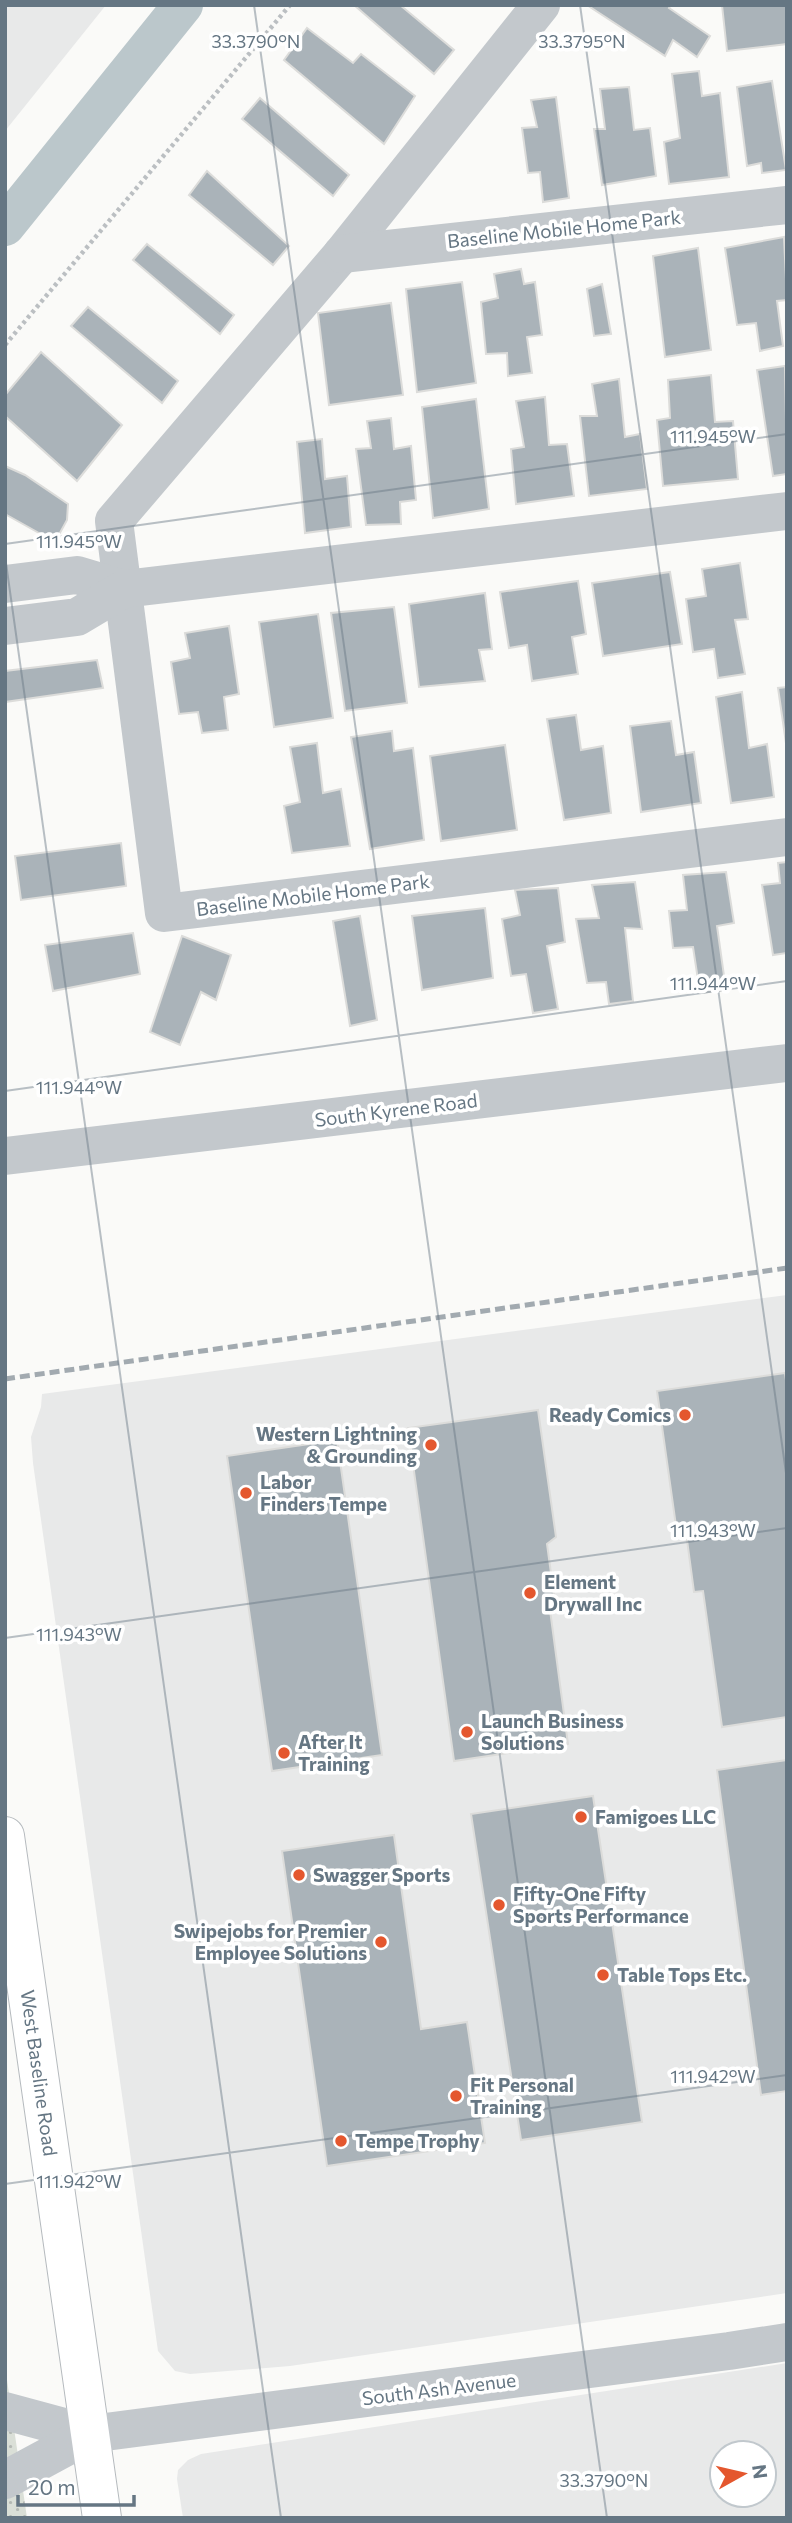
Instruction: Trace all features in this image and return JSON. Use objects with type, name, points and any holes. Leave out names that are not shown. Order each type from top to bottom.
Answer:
[{"type":"main road","name":"West Baseline Road","points":[[5,1836],[102,2518]]},
{"type":"street","name":"Baseline Mobile Home Park","points":[[541,5],[342,254],[114,521],[164,913],[787,837]]},
{"type":"street","name":"Baseline Mobile Home Park","points":[[342,254],[787,205]]},
{"type":"street","points":[[5,584],[77,575],[124,589],[787,511]]},
{"type":"street","points":[[5,626],[77,617],[124,589]]},
{"type":"street","name":"South Kyrene Road","points":[[5,1156],[787,1063]]},
{"type":"street","name":"South Ash Avenue","points":[[5,2480],[90,2434],[787,2342]]},
{"type":"street","name":"South Ash Avenue","points":[[5,2411],[90,2434]]},
{"type":"path","points":[[5,345],[290,5]]},
{"type":"shaded area","points":[[5,5],[106,5],[5,131]]},
{"type":"shaded area","points":[[787,1295],[787,2293],[290,2366],[190,2374],[175,2371],[158,2351],[33,1463],[31,1437],[41,1407],[42,1394]]},
{"type":"shaded area","points":[[787,2363],[787,2518],[183,2518],[177,2479],[178,2470],[188,2460],[201,2454]]},
{"type":"shaded area","points":[[5,2366],[27,2518],[5,2518]]},
{"type":"building","points":[[354,5],[400,5],[454,50],[434,74]]},
{"type":"building","points":[[587,5],[671,5],[669,8],[710,36],[697,57],[673,40],[665,56]]},
{"type":"building","points":[[722,5],[787,5],[787,44],[727,51]]},
{"type":"building","points":[[307,28],[353,63],[361,54],[415,96],[384,144],[284,60]]},
{"type":"building","points":[[699,71],[702,96],[720,93],[729,177],[669,184],[664,142],[680,138],[672,74]]},
{"type":"building","points":[[772,81],[786,170],[762,173],[761,163],[747,166],[737,87]]},
{"type":"building","points":[[629,87],[634,130],[650,128],[656,176],[602,185],[594,129],[605,129],[600,89]]},
{"type":"building","points":[[556,97],[569,198],[543,202],[540,172],[528,173],[522,128],[537,127],[531,100]]},
{"type":"building","points":[[260,98],[349,175],[333,196],[242,119]]},
{"type":"building","points":[[207,171],[289,246],[273,265],[189,195]]},
{"type":"building","points":[[784,237],[787,300],[777,301],[783,346],[760,351],[756,323],[737,325],[725,248]]},
{"type":"building","points":[[147,244],[234,315],[220,334],[133,260]]},
{"type":"building","points":[[698,248],[711,350],[665,357],[653,256]]},
{"type":"building","points":[[521,269],[524,284],[535,282],[542,335],[527,337],[532,373],[508,376],[507,353],[486,354],[481,302],[498,298],[494,274]]},
{"type":"building","points":[[462,282],[476,383],[417,392],[406,289]]},
{"type":"building","points":[[602,284],[611,334],[594,336],[587,289]]},
{"type":"building","points":[[391,303],[403,395],[329,405],[318,313]]},
{"type":"building","points":[[88,307],[178,381],[162,403],[71,326]]},
{"type":"building","points":[[41,352],[122,425],[77,481],[5,416],[5,395]]},
{"type":"building","points":[[785,366],[787,474],[773,476],[757,370]]},
{"type":"building","points":[[711,375],[715,422],[733,421],[738,479],[663,486],[657,420],[670,418],[668,380]]},
{"type":"building","points":[[619,379],[625,437],[640,434],[647,489],[589,496],[580,416],[597,416],[592,384]]},
{"type":"building","points":[[545,397],[549,445],[567,444],[574,496],[516,504],[511,449],[524,447],[516,401]]},
{"type":"building","points":[[476,399],[489,509],[433,518],[422,407]]},
{"type":"building","points":[[391,418],[394,449],[411,446],[416,500],[400,502],[401,524],[366,525],[356,449],[371,448],[367,421]]},
{"type":"building","points":[[322,439],[325,479],[347,476],[351,527],[305,533],[297,442]]},
{"type":"building","points":[[5,466],[25,475],[68,504],[67,520],[55,542],[5,514]]},
{"type":"building","points":[[740,563],[748,619],[735,620],[745,674],[718,678],[714,649],[693,652],[686,599],[706,596],[702,569]]},
{"type":"building","points":[[670,572],[682,644],[603,656],[592,583]]},
{"type":"building","points":[[578,581],[586,634],[572,637],[578,674],[532,681],[527,645],[509,648],[500,592]]},
{"type":"building","points":[[485,593],[492,649],[479,650],[485,681],[419,687],[409,604]]},
{"type":"building","points":[[394,607],[407,703],[345,711],[331,613]]},
{"type":"building","points":[[318,614],[333,718],[274,727],[259,622]]},
{"type":"building","points":[[229,626],[239,694],[224,697],[228,730],[202,733],[198,712],[179,714],[171,662],[190,658],[185,633]]},
{"type":"building","points":[[97,660],[103,688],[5,702],[5,671]]},
{"type":"building","points":[[787,687],[787,750],[778,688]]},
{"type":"building","points":[[742,692],[749,748],[767,744],[774,797],[731,803],[716,697]]},
{"type":"building","points":[[576,715],[581,750],[603,746],[611,813],[564,820],[547,719]]},
{"type":"building","points":[[671,721],[676,755],[694,752],[701,803],[641,812],[630,726]]},
{"type":"building","points":[[392,731],[394,751],[413,748],[424,840],[370,849],[351,737]]},
{"type":"building","points":[[317,743],[323,793],[341,789],[350,846],[292,853],[284,806],[300,802],[290,747]]},
{"type":"building","points":[[505,745],[517,830],[441,841],[430,756]]},
{"type":"building","points":[[121,843],[126,886],[21,900],[15,856]]},
{"type":"building","points":[[787,862],[787,953],[773,955],[762,885],[780,883],[778,863]]},
{"type":"building","points":[[726,872],[734,923],[717,926],[726,990],[700,993],[693,947],[673,948],[669,911],[687,910],[683,875]]},
{"type":"building","points":[[635,882],[642,929],[625,928],[633,1001],[609,1004],[606,982],[587,983],[576,919],[599,918],[592,885]]},
{"type":"building","points":[[558,888],[565,942],[547,946],[558,1009],[533,1013],[526,974],[511,976],[502,919],[520,915],[515,890]]},
{"type":"building","points":[[485,908],[493,978],[422,990],[412,916]]},
{"type":"building","points":[[360,916],[377,1020],[350,1026],[333,921]]},
{"type":"building","points":[[133,933],[140,974],[53,991],[45,945]]},
{"type":"building","points":[[182,936],[231,955],[216,1000],[201,992],[180,1045],[150,1032]]},
{"type":"building","points":[[785,1373],[787,1717],[722,1727],[703,1591],[694,1592],[685,1525],[676,1526],[657,1391]]},
{"type":"building","points":[[538,1410],[556,1537],[547,1544],[556,1610],[550,1610],[568,1744],[454,1761],[408,1428]]},
{"type":"building","points":[[337,1440],[382,1755],[272,1771],[227,1456]]},
{"type":"building","points":[[787,1760],[787,2091],[761,2095],[717,1770]]},
{"type":"building","points":[[593,1796],[642,2122],[521,2140],[471,1814]]},
{"type":"building","points":[[394,1835],[421,2029],[467,2022],[485,2143],[327,2166],[282,1851]]},
{"type":"waterway","points":[[5,226],[183,5]]},
{"type":"railway","points":[[5,1379],[787,1268]]},
{"type":"place","name":"Ready Comics","points":[[685,1415]]},
{"type":"place","name":"Western Lightning & Grounding","points":[[431,1445]]},
{"type":"place","name":"Labor Finders Tempe","points":[[246,1493]]},
{"type":"place","name":"Element Drywall Inc","points":[[530,1593]]},
{"type":"place","name":"Launch Business Solutions","points":[[467,1732]]},
{"type":"place","name":"After It Training","points":[[284,1753]]},
{"type":"place","name":"Famigoes LLC","points":[[581,1817]]},
{"type":"place","name":"Swagger Sports","points":[[299,1875]]},
{"type":"place","name":"Fifty-One Fifty Sports Performance","points":[[499,1905]]},
{"type":"place","name":"Swipejobs for Premier Employee Solutions","points":[[381,1942]]},
{"type":"place","name":"Table Tops Etc.","points":[[603,1975]]},
{"type":"place","name":"Fit Personal Training","points":[[456,2096]]},
{"type":"place","name":"Tempe Trophy","points":[[341,2141]]}]
